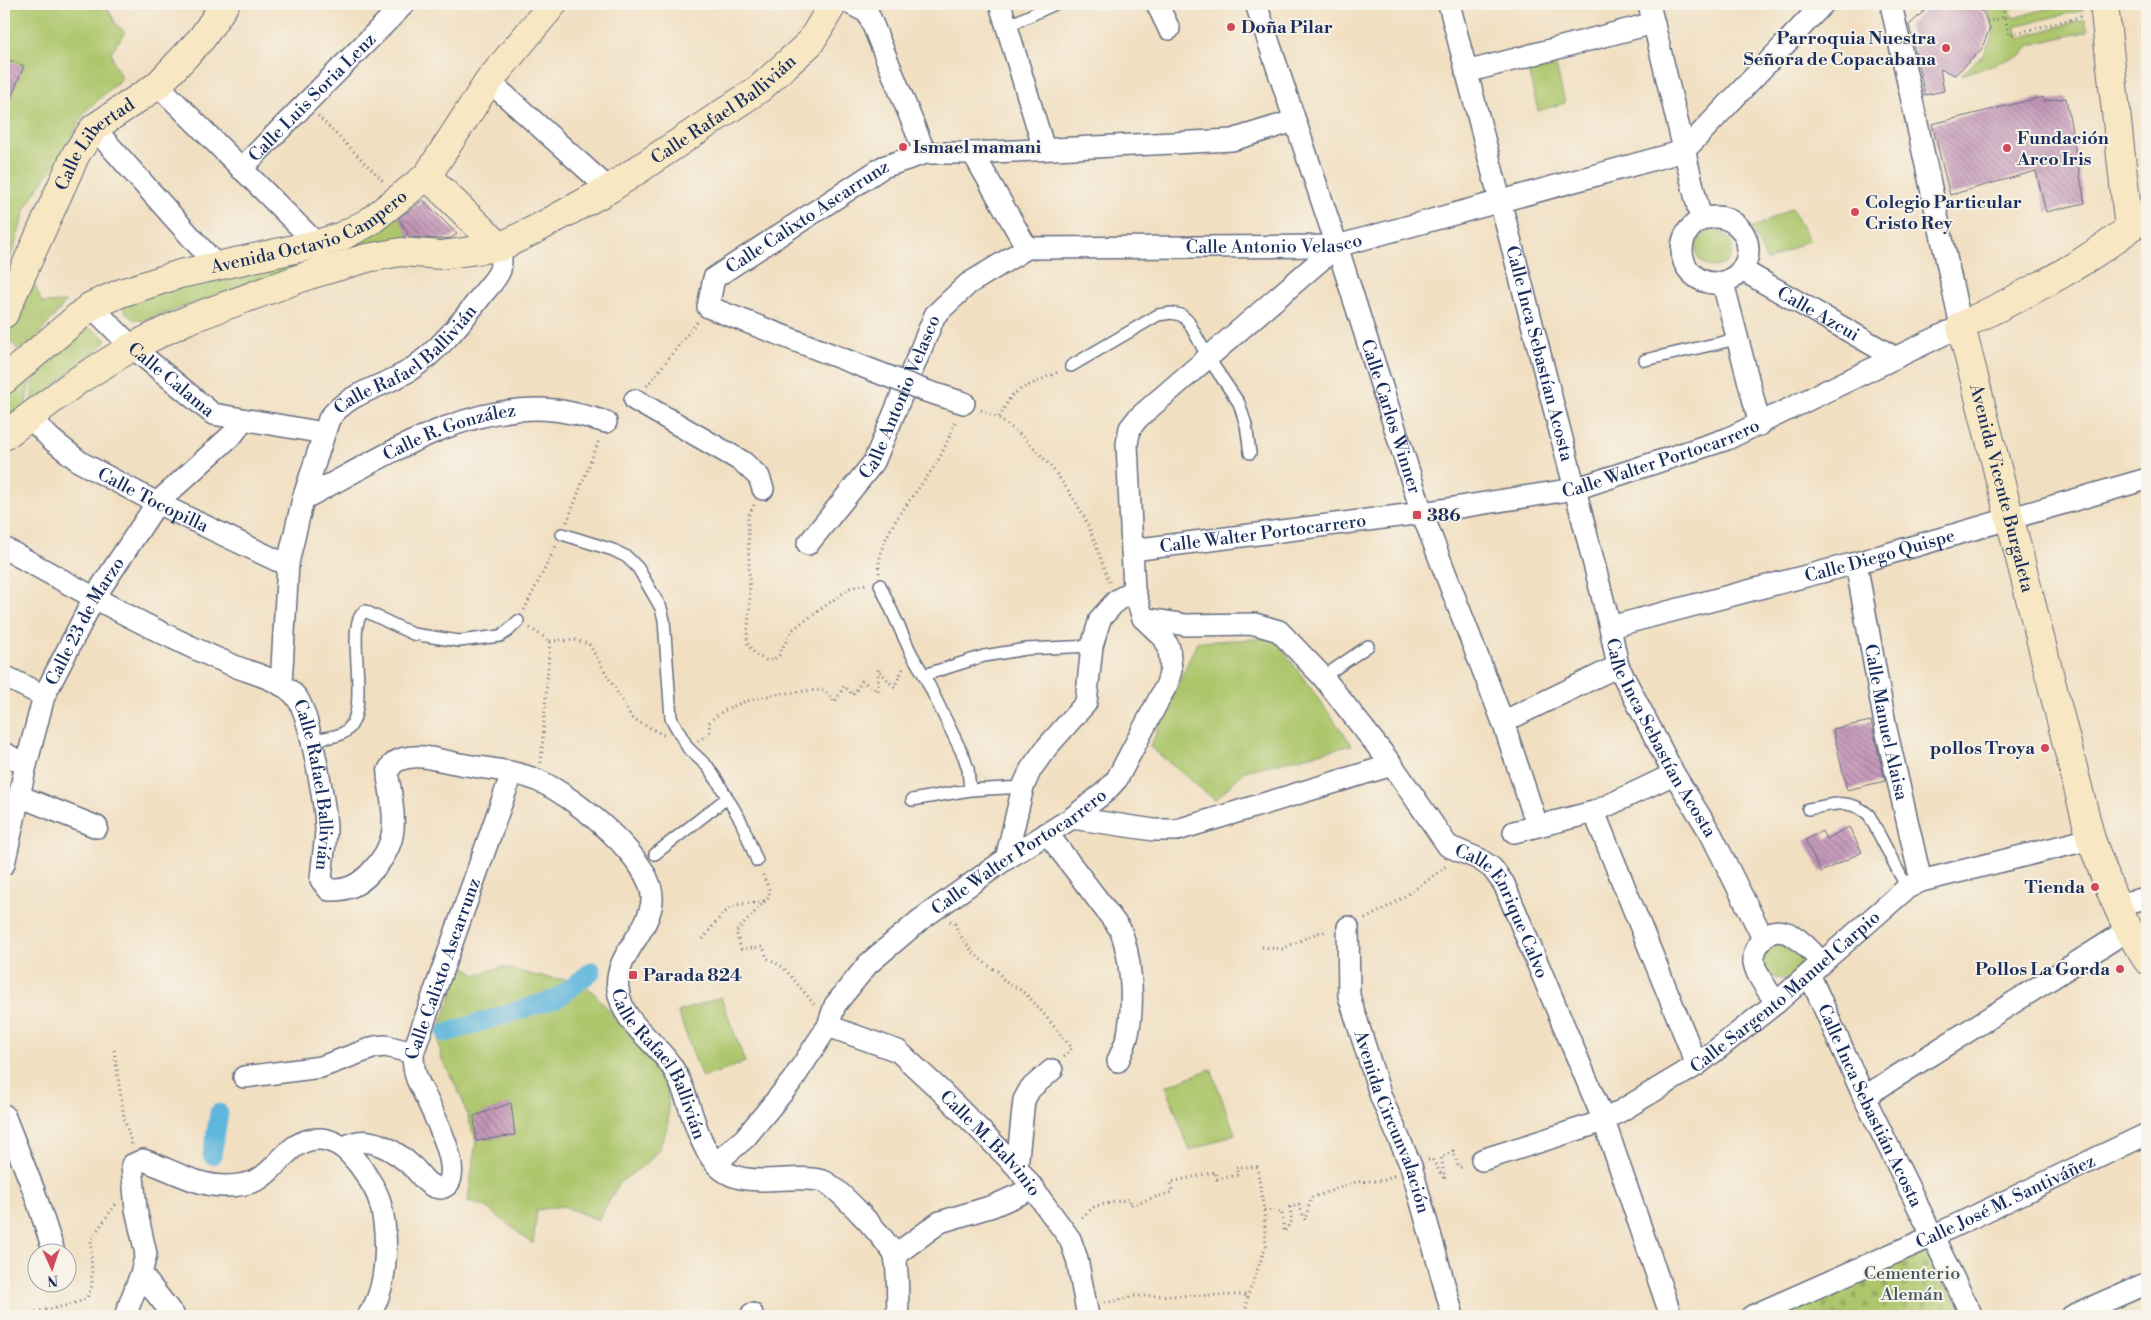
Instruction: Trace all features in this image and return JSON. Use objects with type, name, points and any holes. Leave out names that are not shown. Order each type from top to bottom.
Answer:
[{"type":"street","name":"Calle Libertad","points":[[4,314],[76,154],[94,128],[158,84],[202,38],[225,4]]},
{"type":"street","name":"Calle Luis Soria Lenz","points":[[240,169],[404,4]]},
{"type":"street","name":"Avenida Octavio Campero","points":[[4,380],[91,306],[146,283],[216,265],[317,244],[342,236],[369,222],[427,176],[489,81],[553,4]]},
{"type":"street","name":"Calle Rafael Ballivián","points":[[833,4],[810,43],[788,65],[759,89],[609,189],[500,247],[502,259],[495,280],[451,335],[431,354],[406,372],[349,399],[337,409],[329,419],[303,499],[288,563],[281,685],[297,696],[302,706],[311,740],[325,822],[322,880],[329,890],[348,889],[362,882],[379,864],[389,847],[394,831],[388,772],[391,765],[407,758],[422,757],[512,773],[540,781],[622,842],[642,867],[651,888],[652,901],[643,926],[622,963],[617,981],[618,993],[622,1007],[633,1024],[670,1063],[683,1085],[706,1150],[726,1174],[738,1178],[809,1179],[832,1184],[895,1255]]},
{"type":"street","points":[[851,4],[868,13],[925,153]]},
{"type":"street","points":[[1000,4],[1044,149]]},
{"type":"street","points":[[1157,4],[1169,29]]},
{"type":"street","name":"Calle Carlos Winner","points":[[1256,4],[1337,246],[1422,513],[1504,722],[1537,825]]},
{"type":"street","name":"Calle Inca Sebastían Acosta","points":[[1449,4],[1575,489],[1618,666],[1674,774],[1711,834],[1763,938]]},
{"type":"street","points":[[1684,151],[1823,4]]},
{"type":"street","points":[[1874,4],[1897,35]]},
{"type":"street","name":"Avenida Vicente Burgaleta","points":[[1891,4],[1961,326],[2011,517],[2091,839],[2115,905],[2147,960]]},
{"type":"street","points":[[2105,7],[2138,222]]},
{"type":"street","points":[[1466,72],[1652,13],[1702,220]]},
{"type":"street","points":[[489,81],[609,189]]},
{"type":"street","points":[[158,84],[240,169],[317,244]]},
{"type":"street","name":"Calle Calixto Ascarrunz","points":[[708,307],[714,278],[883,167],[925,153],[972,153],[1232,140],[1294,121]]},
{"type":"street","points":[[94,128],[216,265]]},
{"type":"street","name":"Calle Antonio Velasco","points":[[808,544],[874,462],[935,316],[968,284],[1027,248],[1337,246],[1684,151]]},
{"type":"street","points":[[972,153],[1027,248]]},
{"type":"street","points":[[427,176],[500,247]]},
{"type":"street","points":[[1712,217],[1723,218],[1742,230],[1749,250],[1742,270],[1734,278],[1723,283],[1704,282],[1688,270],[1683,261],[1681,252],[1687,232],[1702,220],[1712,217]]},
{"type":"street","name":"Calle Walter Portocarrero","points":[[716,1163],[733,1151],[792,1081],[828,1026],[835,1006],[851,983],[868,964],[937,908],[1006,859],[1072,818],[1105,792],[1117,779],[1168,684],[1171,670],[1169,648],[1164,638],[1143,618],[1125,596],[1132,550],[1422,513],[1575,489],[1727,439],[1760,425],[2070,270],[2138,222]]},
{"type":"street","points":[[1132,550],[1127,444],[1130,428],[1138,418],[1209,359],[1337,246]]},
{"type":"street","points":[[4,436],[77,381],[132,347],[187,320],[309,275],[367,258],[401,252],[441,255],[500,247]]},
{"type":"street","name":"Calle Azcui","points":[[1742,270],[1894,357]]},
{"type":"street","points":[[1723,283],[1760,425]]},
{"type":"street","name":"Calle Calama","points":[[91,306],[132,347],[213,414],[242,421],[324,434]]},
{"type":"street","points":[[708,307],[926,391],[964,403]]},
{"type":"street","points":[[635,400],[743,462],[759,477],[763,489]]},
{"type":"street","name":"Calle R. González","points":[[303,499],[451,424],[498,412],[554,410],[606,422]]},
{"type":"street","name":"Calle Tocopilla","points":[[30,418],[80,462],[157,503],[276,560],[288,563]]},
{"type":"street","name":"Calle 23 de Marzo","points":[[4,864],[26,765],[44,696],[94,598],[157,503],[234,433],[242,421]]},
{"type":"street","name":"Calle Diego Quispe","points":[[1610,628],[1856,563],[2147,479]]},
{"type":"street","points":[[4,548],[94,598],[216,659],[281,685]]},
{"type":"street","name":"Calle Manuel Alaisa","points":[[1856,563],[1914,885]]},
{"type":"street","points":[[1006,859],[1023,786],[1031,769],[1047,747],[1086,703],[1092,646],[1100,619],[1125,596]]},
{"type":"street","name":"Calle Enrique Calvo","points":[[1143,618],[1186,625],[1267,626],[1279,631],[1290,639],[1323,677],[1392,765],[1448,846],[1479,859],[1492,868],[1504,884],[1604,1121],[1672,1316]]},
{"type":"street","points":[[1504,722],[1618,666]]},
{"type":"street","points":[[4,676],[44,696]]},
{"type":"street","points":[[4,753],[26,765]]},
{"type":"street","points":[[1072,818],[1154,830],[1177,830],[1392,765]]},
{"type":"street","name":"Calle Calixto Ascarrunz","points":[[344,1148],[360,1141],[372,1142],[400,1156],[430,1186],[441,1188],[450,1183],[452,1170],[450,1158],[417,1078],[413,1052],[512,773]]},
{"type":"street","points":[[1514,832],[1594,812],[1674,774]]},
{"type":"street","points":[[19,796],[97,827]]},
{"type":"street","points":[[1594,812],[1696,1065]]},
{"type":"street","points":[[1048,833],[1120,929],[1125,942],[1131,1016],[1129,1031],[1118,1062]]},
{"type":"street","name":"Calle Sargento Manuel Carpio","points":[[1482,1160],[1604,1121],[1696,1065],[1776,1003],[1914,885],[2091,839]]},
{"type":"street","points":[[2115,905],[2147,898]]},
{"type":"street","name":"Avenida Circunvalación","points":[[1348,927],[1350,996],[1382,1097],[1411,1166],[1452,1316]]},
{"type":"street","points":[[1864,1097],[2128,930]]},
{"type":"street","points":[[1776,1003],[1754,962],[1757,946],[1763,938],[1779,932],[1790,933],[1799,938],[1815,968]]},
{"type":"street","name":"Calle Inca Sebastián Acosta","points":[[1815,968],[1864,1097],[1972,1316]]},
{"type":"street","name":"Calle M. Balvinio","points":[[828,1026],[898,1051],[1017,1167],[1070,1239],[1077,1259],[1086,1312]]},
{"type":"street","points":[[244,1077],[321,1067],[374,1047],[386,1046],[413,1052]]},
{"type":"street","points":[[1017,1167],[1024,1100],[1030,1090],[1052,1070]]},
{"type":"street","points":[[4,1115],[34,1191],[51,1242]]},
{"type":"street","name":"Calle José M. Santiváñez","points":[[1752,1316],[1933,1236],[2147,1134]]},
{"type":"street","points":[[125,1316],[141,1274],[146,1254],[136,1209],[131,1168],[136,1162],[143,1160],[197,1182],[225,1186],[247,1183],[258,1179],[289,1150],[304,1141],[312,1139],[331,1141],[344,1148],[372,1184],[378,1198],[383,1218],[384,1275],[376,1305],[368,1316]]},
{"type":"street","points":[[898,1316],[895,1255],[940,1222],[992,1206],[1034,1188]]},
{"type":"street","points":[[141,1274],[174,1316]]},
{"type":"street","points":[[2072,1316],[2147,1282]]},
{"type":"lane","points":[[1007,26],[1055,4]]},
{"type":"lane","points":[[1071,366],[1158,315],[1171,313],[1181,315],[1188,321],[1209,359],[1239,403],[1246,425],[1250,453]]},
{"type":"lane","points":[[1645,360],[1737,339]]},
{"type":"lane","points":[[562,534],[613,550],[627,558],[638,568],[661,608],[664,620],[671,718],[688,748],[708,767],[741,821],[757,861]]},
{"type":"lane","points":[[880,585],[911,653],[924,675],[964,757],[968,769],[970,790]]},
{"type":"lane","points":[[311,740],[342,734],[353,722],[356,713],[358,680],[356,631],[360,614],[365,611],[413,634],[459,641],[500,636],[518,621]]},
{"type":"lane","points":[[924,675],[984,656],[1026,649],[1092,646]]},
{"type":"lane","points":[[1323,677],[1368,646]]},
{"type":"lane","points":[[912,800],[970,790],[1023,786]]},
{"type":"lane","points":[[655,854],[727,798]]},
{"type":"lane","points":[[1808,809],[1849,803],[1859,806],[1869,815],[1914,885]]},
{"type":"path","points":[[2010,4],[2002,6],[2009,35],[2105,7]]},
{"type":"path","points":[[1987,22],[2005,17]]},
{"type":"path","points":[[306,104],[401,198]]},
{"type":"path","points":[[635,400],[677,350],[708,307]]},
{"type":"path","points":[[999,417],[1011,396],[1021,389],[1071,366]]},
{"type":"path","points":[[763,489],[748,516],[750,606],[746,636],[748,645],[756,655],[766,660],[773,660],[780,655],[792,630],[850,588],[866,584],[880,585],[878,563],[881,548],[938,461],[964,403],[999,417],[1044,458],[1075,501],[1125,596]]},
{"type":"path","points":[[518,621],[550,641],[575,640],[590,644],[632,718],[688,748],[710,733],[709,723],[714,717],[743,702],[776,693],[824,690],[835,702],[844,686],[853,695],[862,681],[878,690],[878,669],[894,687],[911,653]]},
{"type":"path","points":[[540,781],[550,641]]},
{"type":"path","points":[[1262,947],[1282,949],[1317,933],[1348,927],[1397,902],[1427,882],[1461,853]]},
{"type":"path","points":[[757,861],[770,891],[768,898],[736,932],[741,949],[763,947],[768,958],[784,966],[794,982],[809,996],[828,1026]]},
{"type":"path","points":[[703,940],[725,913],[736,906],[764,901]]},
{"type":"path","points":[[937,908],[948,920],[955,924],[959,934],[987,964],[999,972],[1001,979],[1008,986],[1021,990],[1072,1048],[1052,1070]]},
{"type":"path","points":[[114,1050],[124,1118],[136,1162]]},
{"type":"path","points":[[1264,1210],[1282,1212],[1284,1232],[1292,1221],[1290,1207],[1299,1205],[1305,1220],[1311,1198],[1356,1182],[1386,1180],[1411,1166],[1432,1159],[1445,1180],[1441,1157],[1453,1151],[1459,1168],[1482,1160]]},
{"type":"path","points":[[1082,1218],[1095,1206],[1130,1199],[1130,1205],[1172,1192],[1171,1182],[1215,1172],[1218,1179],[1224,1178],[1238,1175],[1236,1168],[1257,1167],[1264,1210],[1266,1246],[1248,1295],[1245,1316]]},
{"type":"path","points":[[21,1316],[45,1308],[71,1306],[87,1298],[92,1284],[91,1239],[119,1200],[134,1189]]},
{"type":"path","points":[[1086,1312],[1135,1296],[1248,1295]]},
{"type":"green space","points":[[4,4],[105,4],[116,24],[125,32],[111,52],[115,66],[122,78],[86,111],[58,161],[35,192],[26,208],[4,280]]},
{"type":"green space","points":[[1964,4],[2031,4],[2010,9],[2013,18],[2064,4],[2082,4],[2083,10],[2015,26],[2019,38],[2085,19],[2088,31],[2030,45],[2022,55],[1961,75],[1983,55],[1995,31],[1986,7]]},
{"type":"green space","points":[[1554,58],[1565,103],[1538,111],[1527,65]]},
{"type":"green space","points":[[1792,208],[1809,240],[1767,261],[1751,229]]},
{"type":"green space","points":[[395,209],[412,242],[322,262],[141,321],[131,318],[117,302]]},
{"type":"green space","points":[[1714,231],[1721,232],[1727,236],[1731,242],[1731,256],[1727,262],[1721,266],[1714,267],[1707,266],[1701,262],[1697,256],[1696,249],[1697,242],[1701,236],[1707,232]]},
{"type":"green space","points":[[33,281],[42,303],[66,302],[28,347],[18,349],[10,342],[9,337]]},
{"type":"green space","points":[[91,329],[106,339],[105,343],[30,406],[34,376],[85,331]]},
{"type":"green space","points":[[30,379],[25,409],[4,425],[4,394]]},
{"type":"green space","points":[[1274,638],[1352,745],[1245,771],[1215,800],[1150,747],[1197,642]]},
{"type":"green space","points":[[1783,941],[1796,947],[1802,960],[1796,973],[1783,979],[1770,973],[1764,960],[1770,947]]},
{"type":"green space","points":[[463,965],[476,975],[502,967],[537,976],[581,982],[593,992],[648,1055],[668,1088],[668,1125],[659,1149],[647,1163],[620,1182],[598,1220],[563,1206],[537,1210],[533,1244],[486,1207],[468,1201],[476,1141],[461,1096],[441,1057],[438,1032]]},
{"type":"green space","points":[[721,997],[745,1062],[702,1078],[678,1012]]},
{"type":"green space","points":[[1211,1069],[1235,1134],[1190,1151],[1166,1086]]},
{"type":"green space","name":"Cementerio Alemán","points":[[1927,1240],[1965,1316],[1792,1316],[1788,1307]]},
{"type":"building","name":"Parroquia Nuestra Señora de Copacabana","points":[[1932,4],[1952,4],[1964,9],[1973,8],[1983,12],[1990,28],[1981,50],[1955,75],[1940,69],[1944,91],[1925,95],[1909,25]]},
{"type":"building","points":[[4,58],[24,66],[4,115]]},
{"type":"building","name":"Fundación Arco Iris","points":[[2043,97],[2044,101],[2066,98],[2085,203],[2046,212],[2036,171],[1950,195],[1932,124]]},
{"type":"building","points":[[423,200],[457,234],[451,238],[441,239],[409,237],[399,218]]},
{"type":"building","points":[[1871,721],[1885,781],[1847,790],[1833,729]]},
{"type":"building","points":[[1849,827],[1862,852],[1821,872],[1805,840],[1822,831],[1826,839]]},
{"type":"building","points":[[511,1103],[515,1135],[476,1141],[474,1116]]},
{"type":"waterway","points":[[446,1033],[558,998],[592,971]]},
{"type":"waterway","points":[[212,1155],[219,1113]]},
{"type":"place","name":"Doña Pilar","points":[[1231,27]]},
{"type":"place","name":"Parroquia Nuestra Señora de Copacabana","points":[[1946,48]]},
{"type":"place","name":"Ismael mamani","points":[[903,147]]},
{"type":"place","name":"Fundación Arco Iris","points":[[2007,148]]},
{"type":"place","name":"Colegio Particular Cristo Rey","points":[[1855,212]]},
{"type":"place","name":"386","points":[[1417,515]]},
{"type":"place","name":"pollos Troya","points":[[2045,748]]},
{"type":"place","name":"Tienda","points":[[2095,887]]},
{"type":"place","name":"Pollos La Gorda","points":[[2120,969]]},
{"type":"place","name":"Parada 824","points":[[633,975]]}]
